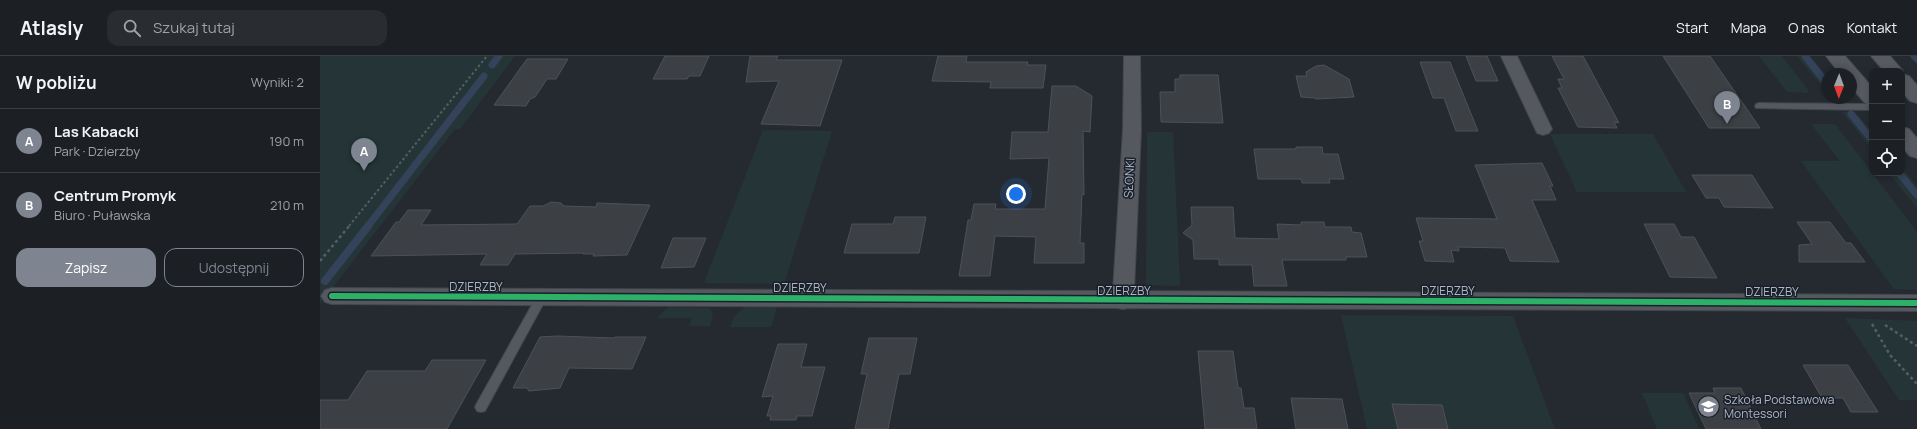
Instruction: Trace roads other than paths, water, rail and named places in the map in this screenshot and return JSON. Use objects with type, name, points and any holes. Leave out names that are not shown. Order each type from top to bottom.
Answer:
[{"type":"main road","points":[[1835,56],[1846,68]]},
{"type":"main road","points":[[1880,56],[1891,68]]},
{"type":"main road","points":[[1857,81],[1869,95]]},
{"type":"main road","points":[[1905,83],[1917,97]]},
{"type":"main road","points":[[1905,137],[1917,151]]},
{"type":"street","name":"SŁONKI","points":[[1123,301],[1132,130],[1132,56]]},
{"type":"street","points":[[1509,56],[1543,129]]},
{"type":"street","name":"DZIERZBY","points":[[332,296],[1123,301],[1917,303]]},
{"type":"lane","points":[[1760,106],[1869,107]]},
{"type":"lane","points":[[481,407],[542,297]]},
{"type":"waterway","points":[[492,65],[499,56]]},
{"type":"waterway","points":[[1805,56],[1821,76]]},
{"type":"waterway","points":[[1914,56],[1917,59]]},
{"type":"waterway","points":[[368,226],[484,76]]},
{"type":"waterway","points":[[1851,114],[1869,136]]},
{"type":"waterway","points":[[1901,176],[1917,195]]},
{"type":"waterway","points":[[325,281],[369,225]]},
{"type":"place","name":"Centrum Promyk","points":[[1727,124]]},
{"type":"place","name":"Las Kabacki","points":[[364,171]]},
{"type":"place","name":"Szkoła Podstawowa Montessori","points":[[1709,406]]}]
